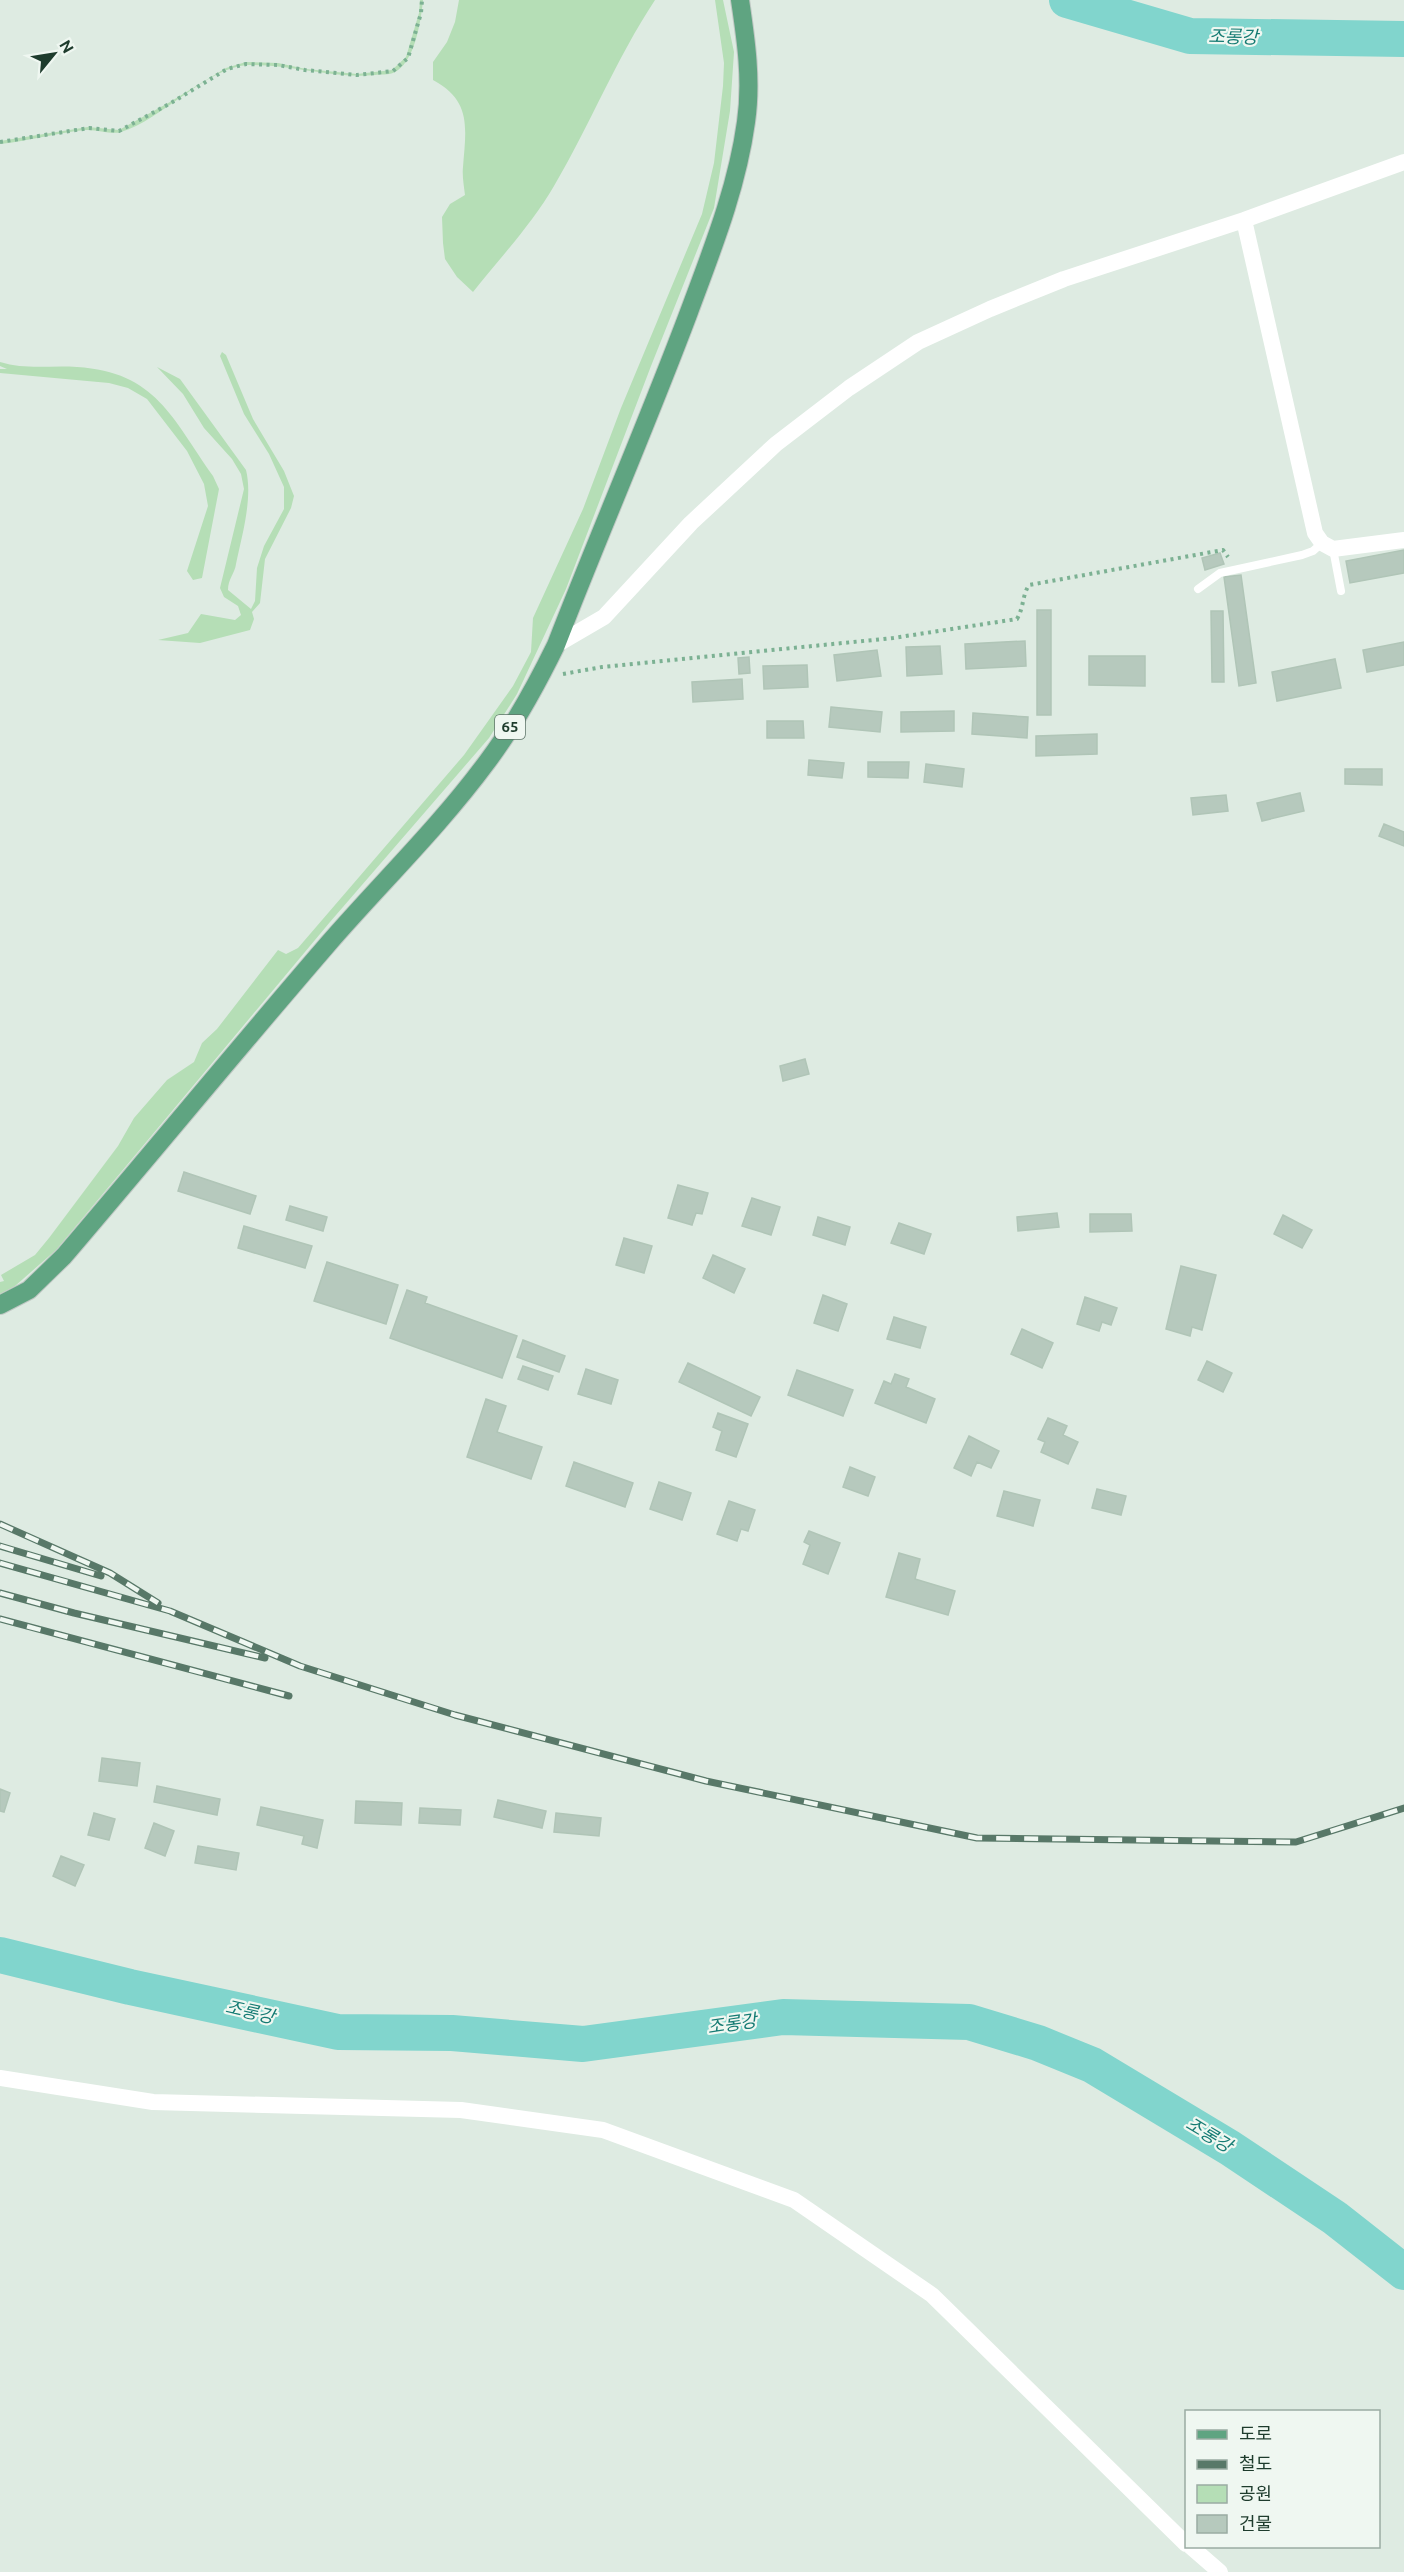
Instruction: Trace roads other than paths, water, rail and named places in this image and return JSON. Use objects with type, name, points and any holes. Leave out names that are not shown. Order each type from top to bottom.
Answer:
[{"type":"main road","name":"65","points":[[0,1305],[29,1290],[64,1256],[255,1029],[370,896],[454,804],[488,761],[537,684],[556,645],[666,374],[722,223],[735,179],[747,120],[748,56],[740,0]]},
{"type":"street","points":[[556,645],[604,617],[691,523],[776,444],[849,388],[918,342],[1064,279],[1244,220],[1404,162]]},
{"type":"street","points":[[1244,220],[1315,533],[1327,546],[1404,540]]},
{"type":"street","points":[[0,2078],[153,2103],[461,2110],[603,2130],[794,2200],[933,2295],[1185,2542]]},
{"type":"street","points":[[1192,2548],[1220,2572]]},
{"type":"lane","points":[[1198,589],[1220,573],[1308,553],[1327,546],[1341,591]]},
{"type":"waterway","name":"조롱강","points":[[1067,0],[1190,36],[1404,39]]},
{"type":"waterway","name":"조롱강","points":[[0,1955],[130,1987],[338,2032],[452,2033],[583,2044],[783,2017],[969,2022],[1038,2043],[1092,2065],[1230,2148],[1335,2218],[1404,2272]]},
{"type":"railway","points":[[0,1524],[110,1573],[158,1603]]},
{"type":"railway","points":[[0,1546],[101,1576]]},
{"type":"railway","points":[[0,1563],[170,1611],[300,1666],[455,1715],[706,1781],[977,1838],[1296,1842],[1404,1808]]},
{"type":"railway","points":[[0,1593],[265,1658]]},
{"type":"railway","points":[[0,1619],[289,1696]]}]
